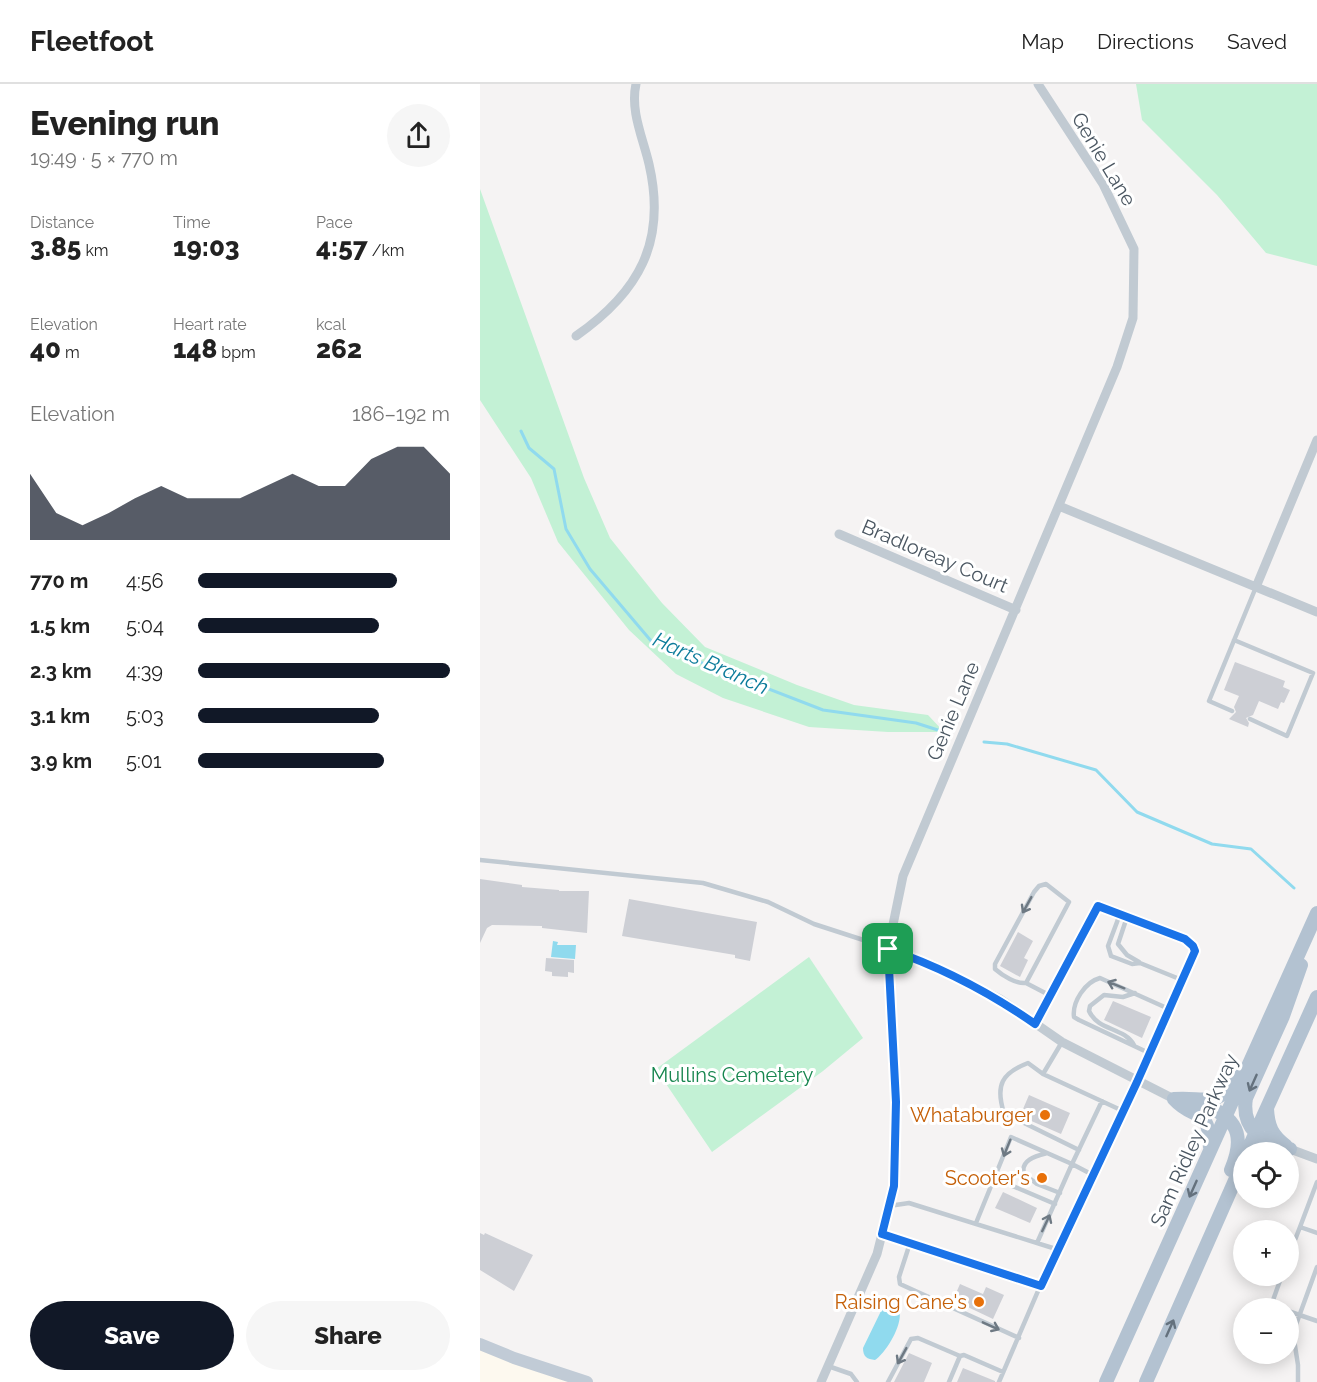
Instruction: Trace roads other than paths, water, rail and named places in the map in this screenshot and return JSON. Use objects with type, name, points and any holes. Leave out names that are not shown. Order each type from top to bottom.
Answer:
[{"type":"main road","name":"Sam Ridley Parkway","points":[[1106,1382],[1317,914]]},
{"type":"main road","points":[[1174,1099],[1214,1100],[1229,1088],[1280,978],[1289,962],[1300,951]]},
{"type":"main road","points":[[1266,1142],[1246,1119],[1244,1111],[1246,1098],[1302,969],[1300,951]]},
{"type":"main road","points":[[1251,1142],[1317,997]]},
{"type":"main road","points":[[1174,1099],[1206,1121],[1210,1134],[1210,1152]]},
{"type":"main road","points":[[1186,1290],[1182,1281],[1238,1152],[1238,1133],[1226,1116],[1195,1100]]},
{"type":"main road","points":[[1267,1107],[1269,1126],[1273,1135],[1282,1142]]},
{"type":"main road","points":[[1146,1382],[1233,1185]]},
{"type":"main road","points":[[480,1344],[514,1358],[587,1382]]},
{"type":"street","points":[[576,336],[596,322],[636,278],[654,235],[656,207],[649,164],[639,132],[636,84]]},
{"type":"street","name":"Genie Lane","points":[[821,1382],[877,1254],[894,1186],[896,1102],[888,949],[903,876],[1117,367],[1133,318],[1134,249],[1103,184],[1038,84]]},
{"type":"street","points":[[1256,587],[1317,440]]},
{"type":"street","points":[[1059,506],[1317,612]]},
{"type":"street","name":"Bradloreay Court","points":[[839,534],[1016,610]]},
{"type":"street","points":[[888,949],[933,965],[1000,999],[1062,1042],[1174,1099]]},
{"type":"street","points":[[1299,1152],[1317,1159]]},
{"type":"lane","points":[[1232,711],[1209,701],[1256,587]]},
{"type":"lane","points":[[1234,640],[1313,672],[1287,736],[1250,719]]},
{"type":"lane","points":[[480,860],[703,883],[768,902],[814,924],[888,949]]},
{"type":"lane","points":[[1026,983],[1069,902],[1046,884],[1039,886],[995,963],[995,969],[1052,996]]},
{"type":"lane","points":[[999,1382],[1056,1249],[1137,1082],[1195,951],[1193,946],[1185,939],[1098,906],[1052,996],[1035,1024]]},
{"type":"lane","points":[[1120,914],[1108,952],[1117,960],[1132,964],[1140,963]]},
{"type":"lane","points":[[1127,917],[1118,944],[1127,955],[1140,963],[1182,980]]},
{"type":"lane","points":[[1149,1053],[1079,1020],[1074,1017],[1073,1008],[1084,988],[1100,978],[1169,1009]]},
{"type":"lane","points":[[1134,1046],[1129,1037],[1098,1024],[1089,1011],[1090,1005],[1104,995],[1124,997],[1135,993]]},
{"type":"lane","points":[[1043,1074],[1062,1042]]},
{"type":"lane","points":[[1079,1150],[1004,1113],[1000,1100],[1001,1082],[1011,1070],[1028,1062],[1043,1074],[1123,1111]]},
{"type":"lane","points":[[1037,1243],[1102,1101]]},
{"type":"lane","points":[[976,1223],[1011,1137],[1093,1175]]},
{"type":"lane","points":[[1047,1153],[1026,1163],[1023,1169],[1024,1174],[1037,1184],[1060,1193]]},
{"type":"lane","points":[[994,1178],[1055,1204]]},
{"type":"lane","points":[[1317,1182],[1314,1198],[1300,1227],[1317,1233]]},
{"type":"lane","points":[[889,1206],[909,1203],[1056,1249]]},
{"type":"lane","points":[[882,1234],[1041,1286]]},
{"type":"lane","points":[[910,1243],[899,1277],[900,1284],[1018,1338]]},
{"type":"lane","points":[[1317,1267],[1299,1315],[1317,1321]]},
{"type":"lane","points":[[888,1382],[911,1339],[918,1338],[1003,1372]]},
{"type":"lane","points":[[949,1382],[960,1356]]},
{"type":"lane","points":[[1298,1364],[1298,1382]]},
{"type":"lane","points":[[828,1366],[851,1374],[857,1382]]},
{"type":"lane","points":[[953,1373],[959,1376]]},
{"type":"water","points":[[553,941],[558,942],[557,945],[576,945],[575,959],[551,957]]},
{"type":"water","points":[[887,1307],[899,1310],[897,1330],[889,1345],[879,1356],[875,1360],[870,1359],[866,1357],[863,1348],[881,1311]]},
{"type":"waterway","name":"Harts Branch","points":[[521,431],[529,448],[554,469],[566,529],[590,569],[652,642],[670,644],[704,664],[823,710],[916,723],[944,732]]},
{"type":"waterway","name":"Harts Branch","points":[[984,742],[1007,744],[1096,770],[1137,812],[1212,844],[1251,849],[1294,888]]},
{"type":"place","name":"Whataburger","points":[[1045,1115]]},
{"type":"place","name":"Scooter's","points":[[1042,1178]]},
{"type":"place","name":"Raising Cane's","points":[[979,1302]]},
{"type":"park label","name":"Mullins Cemetery","points":[[732,1075]]}]
